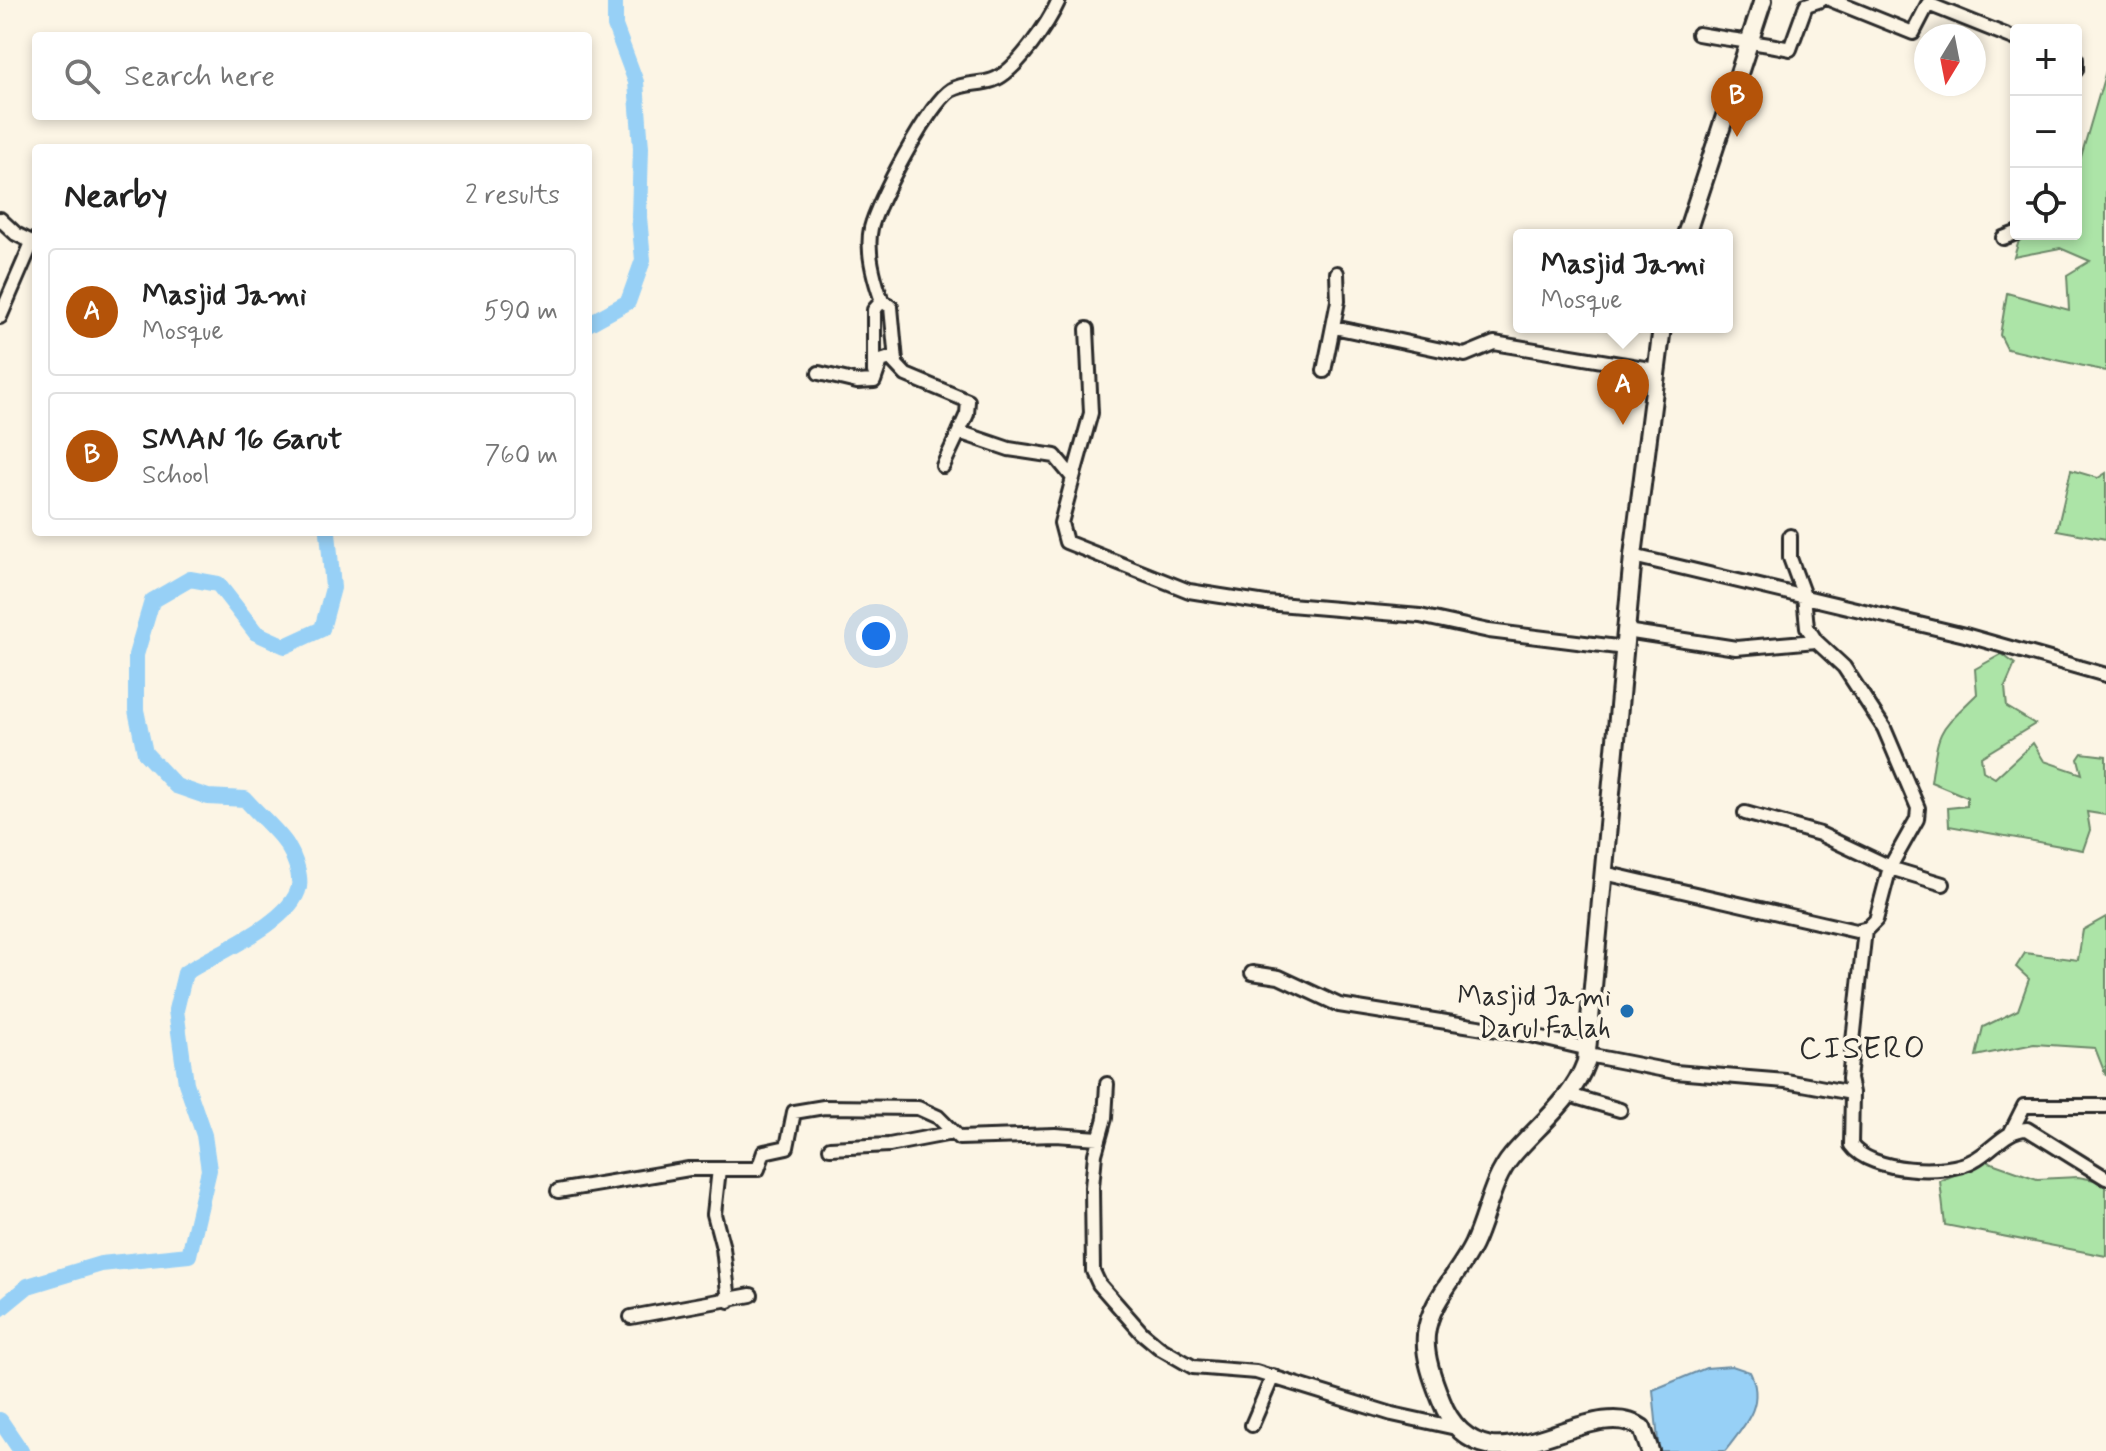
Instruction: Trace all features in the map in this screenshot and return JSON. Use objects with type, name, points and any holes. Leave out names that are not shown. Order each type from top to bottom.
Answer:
[{"type":"main road","points":[[1688,229],[1763,0]]},
{"type":"main road","points":[[1650,1451],[1642,1428],[1626,1420],[1600,1422],[1523,1447],[1476,1442],[1456,1428],[1443,1406],[1429,1366],[1425,1338],[1431,1312],[1473,1245],[1507,1163],[1569,1095],[1582,1074],[1588,1052],[1633,556],[1661,333]]},
{"type":"street","points":[[943,466],[967,414],[968,401],[906,375],[896,361],[891,307],[882,301],[872,270],[870,232],[897,168],[947,94],[971,83],[1000,76],[1027,49],[1059,0]]},
{"type":"street","points":[[1698,34],[1738,41],[1750,39],[1790,49],[1806,5],[1821,0]]},
{"type":"street","points":[[1831,0],[1913,33],[1928,4],[2010,37]]},
{"type":"street","points":[[0,219],[32,243]]},
{"type":"street","points":[[2003,238],[2010,235]]},
{"type":"street","points":[[0,317],[32,248]]},
{"type":"street","points":[[1324,371],[1334,327],[1337,273]]},
{"type":"street","points":[[874,381],[874,310],[882,301]]},
{"type":"street","points":[[1334,327],[1465,355],[1494,343],[1656,370]]},
{"type":"street","points":[[1087,329],[1091,413],[1061,523],[1066,542],[1189,591],[1266,603],[1420,616],[1489,631],[1625,648]]},
{"type":"street","points":[[874,381],[884,359],[896,361]]},
{"type":"street","points":[[819,373],[857,382],[874,381]]},
{"type":"street","points":[[959,432],[1009,449],[1055,456],[1073,478]]},
{"type":"street","points":[[1604,873],[1856,931],[1865,929],[1876,920],[1890,867],[1917,819],[1916,802],[1884,728],[1844,667],[1816,641],[1807,627],[1804,596],[1792,570],[1790,536]]},
{"type":"street","points":[[1633,556],[1965,635],[2106,675]]},
{"type":"street","points":[[1626,631],[1736,648],[1759,649],[1816,641]]},
{"type":"street","points":[[1745,813],[1820,834],[1890,867],[1943,884]]},
{"type":"street","points":[[1865,929],[1849,1079],[1852,1093],[1851,1145],[1857,1153],[1890,1164],[1933,1170],[1954,1168],[1974,1161],[2020,1129],[2034,1131],[2106,1178]]},
{"type":"street","points":[[1252,973],[1279,977],[1339,1005],[1529,1035],[1675,1072],[1786,1081],[1852,1093]]},
{"type":"street","points":[[1107,1084],[1105,1118],[1092,1187],[1093,1271],[1099,1284],[1142,1333],[1181,1362],[1193,1367],[1273,1376],[1392,1414],[1456,1428]]},
{"type":"street","points":[[1569,1095],[1620,1110]]},
{"type":"street","points":[[2010,1134],[2024,1106],[2106,1106]]},
{"type":"street","points":[[558,1191],[689,1169],[760,1168],[764,1152],[787,1147],[791,1115],[801,1110],[918,1108],[938,1117],[959,1138],[1055,1135],[1099,1138]]},
{"type":"street","points":[[830,1148],[889,1145],[952,1133]]},
{"type":"street","points":[[719,1169],[714,1210],[723,1248],[729,1301]]},
{"type":"street","points":[[631,1317],[751,1295]]},
{"type":"street","points":[[1252,1425],[1273,1376]]},
{"type":"green space","points":[[2106,71],[2106,371],[2007,349],[2000,335],[2007,293],[2069,310],[2067,275],[2090,261],[2060,248],[2014,257],[2019,240],[2082,240],[2082,153]]},
{"type":"green space","points":[[2071,470],[2098,478],[2106,473],[2106,539],[2057,530]]},
{"type":"green space","points":[[2002,654],[2015,664],[2005,687],[2007,707],[2035,724],[1981,757],[1983,771],[1995,778],[2033,743],[2044,761],[2082,774],[2078,759],[2082,753],[2106,756],[2106,815],[2087,812],[2090,830],[2083,850],[1949,826],[1948,808],[1967,806],[1967,797],[1931,782],[1939,740],[1947,724],[1977,694],[1975,669]]},
{"type":"green space","points":[[2106,917],[2106,1076],[2095,1048],[2034,1044],[1976,1056],[1983,1027],[2018,1010],[2029,979],[2016,967],[2025,953],[2078,960],[2083,930]]},
{"type":"green space","points":[[1986,1161],[2037,1179],[2078,1177],[2106,1182],[2106,1256],[1945,1225],[1940,1181]]},
{"type":"water","points":[[1732,1366],[1750,1372],[1756,1394],[1751,1414],[1725,1451],[1659,1451],[1653,1390],[1706,1368]]},
{"type":"waterway","points":[[592,322],[628,302],[643,260],[639,217],[641,148],[636,82],[615,26],[615,0]]},
{"type":"waterway","points":[[0,1309],[28,1286],[101,1264],[189,1255],[209,1170],[204,1135],[186,1083],[176,1010],[185,973],[250,936],[282,913],[299,887],[299,876],[287,845],[245,799],[208,797],[176,786],[145,753],[136,710],[136,655],[152,601],[190,579],[218,584],[256,633],[285,646],[322,629],[333,588],[328,536]]},
{"type":"waterway","points":[[0,1420],[21,1451]]},
{"type":"place","name":"SMAN 16 Garut","points":[[1737,137]]},
{"type":"place","name":"Masjid Jami","points":[[1623,425]]},
{"type":"place","name":"Masjid Jami Darul Falah","points":[[1627,1011]]},
{"type":"district","name":"CISERO","points":[[1863,1047]]}]
